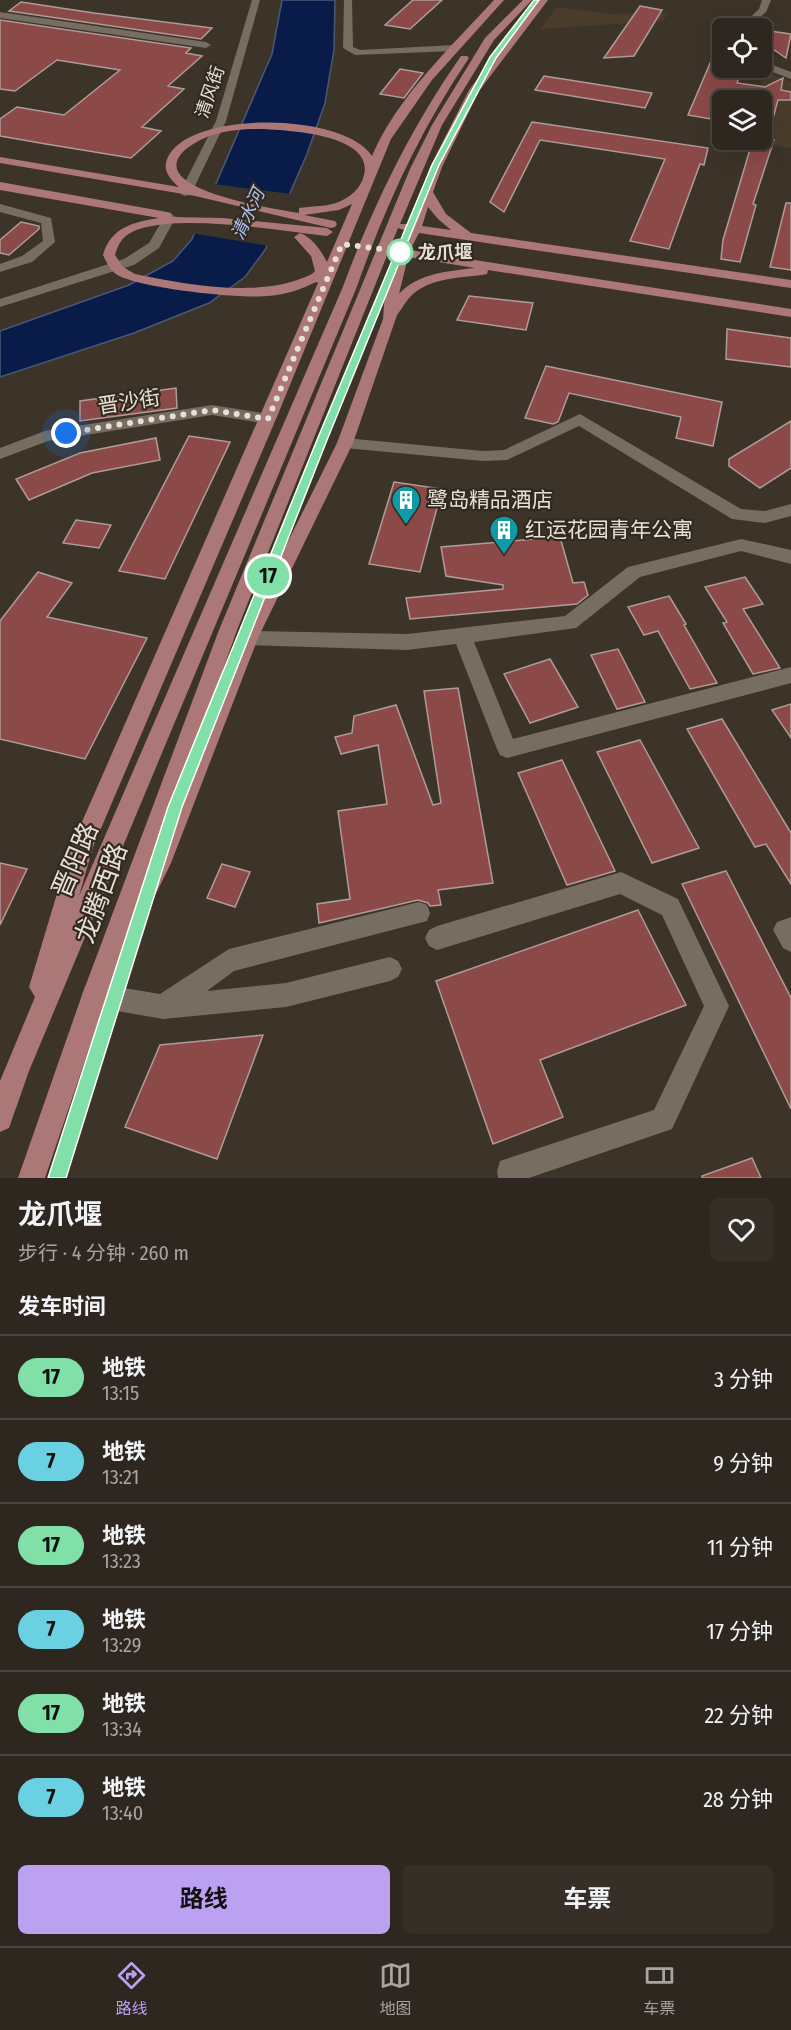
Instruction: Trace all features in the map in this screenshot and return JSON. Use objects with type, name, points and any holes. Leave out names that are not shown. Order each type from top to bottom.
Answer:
[{"type":"main road","points":[[16,1071],[82,847],[268,419],[318,298],[333,234],[350,219],[385,139],[422,86],[499,0]]},
{"type":"main road","points":[[238,634],[416,169],[485,37],[514,0]]},
{"type":"main road","points":[[485,37],[528,0]]},
{"type":"main road","points":[[390,320],[392,292],[403,252],[415,228],[436,167],[474,90],[543,0]]},
{"type":"main road","name":"晋阳路","points":[[0,1119],[16,1071],[349,289],[390,182],[412,138],[443,87],[485,37]]},
{"type":"main road","points":[[791,293],[333,234],[186,219],[157,221],[124,232],[111,247],[109,255],[118,270],[131,277],[229,292],[272,293],[309,283],[369,233],[370,172],[368,158],[363,151],[345,140],[317,133],[267,126],[230,127],[192,139],[180,148],[171,161],[172,172],[185,187],[206,196],[333,234],[403,252],[791,313]]},
{"type":"main road","points":[[0,160],[350,219],[791,284]]},
{"type":"main road","points":[[0,169],[333,234]]},
{"type":"main road","points":[[0,177],[333,234],[791,302]]},
{"type":"main road","points":[[0,186],[170,217],[300,237],[333,234]]},
{"type":"main road","points":[[427,192],[447,222],[478,239]]},
{"type":"main road","points":[[299,211],[339,206],[360,195]]},
{"type":"main road","points":[[300,237],[317,252],[322,261],[318,298]]},
{"type":"main road","points":[[238,634],[345,443],[398,301],[408,290],[443,276],[505,268]]},
{"type":"main road","name":"龙腾西路","points":[[31,1178],[94,995],[238,634]]},
{"type":"street","name":"清风街","points":[[186,192],[221,121],[256,0]]},
{"type":"street","points":[[348,0],[346,29],[348,48],[358,53],[454,48]]},
{"type":"street","points":[[754,18],[763,10],[766,0]]},
{"type":"street","points":[[0,15],[206,45]]},
{"type":"street","points":[[772,68],[791,76]]},
{"type":"street","points":[[0,208],[47,220],[49,242],[27,259],[0,268]]},
{"type":"street","points":[[0,303],[129,262],[154,245],[170,217]]},
{"type":"street","name":"晋沙街","points":[[0,454],[45,436],[212,410],[268,419]]},
{"type":"street","points":[[345,443],[483,456],[507,455],[580,419],[738,515],[765,517],[791,510]]},
{"type":"street","points":[[238,634],[406,642],[569,623],[634,572],[741,545],[791,557]]},
{"type":"street","points":[[462,635],[507,750],[791,675]]},
{"type":"street","points":[[437,938],[621,883],[670,907],[717,1006],[663,1120],[510,1171],[512,1178]]},
{"type":"street","points":[[163,1007],[229,961],[419,913]]},
{"type":"street","points":[[791,928],[785,930],[791,940]]},
{"type":"street","points":[[94,995],[163,1007],[286,995],[390,969]]},
{"type":"shaded area","points":[[557,7],[610,14],[668,13],[663,21],[540,29]]},
{"type":"shaded area","points":[[772,75],[791,82],[791,148],[772,145],[772,90],[759,90],[763,78],[772,78]]},
{"type":"water","name":"清水河","points":[[282,0],[335,0],[334,50],[325,103],[307,154],[265,250],[245,277],[209,303],[134,333],[0,377],[0,331],[129,285],[173,261],[192,239],[272,54]]},
{"type":"pier","points":[[213,184],[291,194],[269,246],[191,233]]},
{"type":"building","points":[[413,0],[442,0],[410,29],[385,25]]},
{"type":"building","points":[[21,2],[212,28],[201,39],[9,11]]},
{"type":"building","points":[[640,6],[662,10],[634,56],[604,58]]},
{"type":"building","points":[[0,20],[191,48],[186,53],[202,56],[168,86],[184,89],[142,127],[161,131],[131,158],[0,136],[0,119],[17,107],[64,115],[120,70],[57,60],[15,91],[0,89]]},
{"type":"building","points":[[772,31],[791,34],[786,58],[772,48]]},
{"type":"building","points":[[712,59],[712,78],[739,78],[737,83],[765,87],[783,78],[781,90],[791,92],[791,100],[778,100],[772,122],[772,90],[712,90],[712,119],[688,115]]},
{"type":"building","points":[[400,69],[423,73],[404,98],[380,94]]},
{"type":"building","points":[[544,76],[652,93],[645,108],[535,90]]},
{"type":"building","points":[[532,122],[708,148],[704,165],[700,164],[669,249],[630,241],[665,159],[540,140],[504,212],[490,202]]},
{"type":"building","points":[[750,150],[771,150],[753,204],[756,205],[740,262],[721,259],[723,240]]},
{"type":"building","points":[[786,203],[791,203],[791,270],[770,267]]},
{"type":"building","points":[[21,222],[39,226],[39,229],[9,255],[0,253],[0,240]]},
{"type":"building","points":[[469,296],[533,303],[526,330],[457,320]]},
{"type":"building","points":[[727,329],[791,338],[791,367],[726,359]]},
{"type":"building","points":[[546,366],[722,402],[713,446],[676,438],[681,417],[569,393],[558,422],[553,424],[525,418]]},
{"type":"building","points":[[176,388],[177,408],[80,421],[80,401]]},
{"type":"building","points":[[791,421],[791,468],[760,488],[729,466],[729,459]]},
{"type":"building","points":[[189,436],[230,442],[165,579],[119,571]]},
{"type":"building","points":[[156,438],[160,460],[92,473],[29,500],[16,479],[80,453]]},
{"type":"building","name":"鹭岛精品酒店","points":[[394,482],[442,489],[420,572],[369,564]]},
{"type":"building","points":[[76,520],[111,525],[99,548],[63,543]]},
{"type":"building","points":[[560,537],[573,583],[584,582],[588,595],[577,604],[410,619],[406,598],[503,589],[503,585],[446,576],[441,547]]},
{"type":"building","points":[[38,572],[72,583],[47,617],[147,638],[85,759],[0,739],[0,621]]},
{"type":"building","points":[[745,577],[763,604],[743,609],[780,668],[753,674],[723,623],[727,622],[705,587]]},
{"type":"building","points":[[669,596],[717,683],[690,689],[658,631],[644,635],[628,607]]},
{"type":"building","points":[[618,649],[645,702],[617,709],[591,655]]},
{"type":"building","points":[[550,659],[578,707],[530,723],[504,674]]},
{"type":"building","points":[[458,688],[493,883],[438,890],[441,905],[430,906],[418,900],[319,923],[317,904],[350,899],[338,811],[387,804],[378,745],[341,754],[335,737],[352,733],[354,716],[396,705],[433,805],[441,803],[424,691]]},
{"type":"building","points":[[791,704],[791,738],[772,710]]},
{"type":"building","points":[[722,719],[791,833],[791,884],[766,844],[755,847],[687,729]]},
{"type":"building","points":[[640,740],[699,848],[652,863],[597,752]]},
{"type":"building","points":[[562,760],[615,871],[567,885],[518,773]]},
{"type":"building","points":[[0,863],[27,869],[0,925]]},
{"type":"building","points":[[222,864],[250,872],[235,907],[207,898]]},
{"type":"building","points":[[726,871],[791,998],[791,1109],[682,884]]},
{"type":"building","points":[[638,910],[686,1005],[540,1060],[563,1117],[493,1144],[436,981]]},
{"type":"building","points":[[263,1035],[217,1159],[125,1127],[160,1045]]},
{"type":"building","points":[[752,1158],[761,1178],[702,1178],[702,1176]]},
{"type":"metro line","name":"17","points":[[57,1178],[175,807],[322,440],[436,165],[493,57],[536,0]]},
{"type":"place","name":"龙爪堰","points":[[400,252]]},
{"type":"place","name":"鹭岛精品酒店","points":[[406,526]]},
{"type":"place","name":"红运花园青年公寓","points":[[504,556]]},
{"type":"route","points":[[66,433],[212,410],[268,419],[342,244],[403,252],[400,252]]}]
